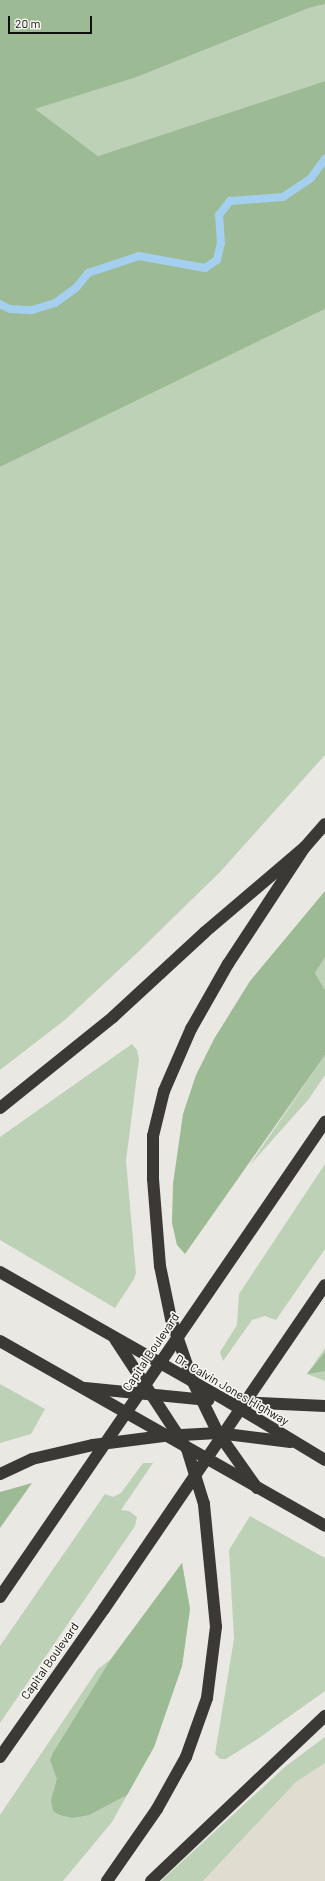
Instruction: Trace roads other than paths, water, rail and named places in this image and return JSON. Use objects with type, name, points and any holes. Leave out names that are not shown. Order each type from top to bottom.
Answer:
[{"type":"highway","points":[[257,1488],[218,1433],[193,1382],[171,1319],[160,1266],[153,1179],[153,1136],[164,1091],[191,1029],[228,964],[305,847],[325,824]]},
{"type":"highway","points":[[0,1108],[113,1017],[205,932],[305,847]]},
{"type":"highway","name":"Capital Boulevard","points":[[0,1597],[325,1122]]},
{"type":"highway","name":"Dr. Calvin Jones Highway","points":[[0,1272],[115,1339],[229,1402],[325,1460]]},
{"type":"highway","name":"Capital Boulevard","points":[[0,1756],[104,1609],[325,1285]]},
{"type":"highway","points":[[107,1881],[157,1809],[186,1757],[207,1698],[216,1627],[204,1504],[187,1449],[180,1434],[154,1394],[115,1339]]},
{"type":"highway","points":[[0,1341],[163,1436],[325,1526]]},
{"type":"highway","points":[[82,1388],[229,1402],[323,1407]]},
{"type":"highway","points":[[0,1474],[32,1459],[92,1445],[180,1434],[218,1433],[295,1443]]},
{"type":"highway","points":[[151,1881],[325,1716]]},
{"type":"waterway","points":[[0,304],[10,309],[32,310],[55,303],[76,288],[88,273],[139,256],[205,268],[217,260],[221,243],[219,215],[230,201],[283,197],[311,178],[325,159]]}]
